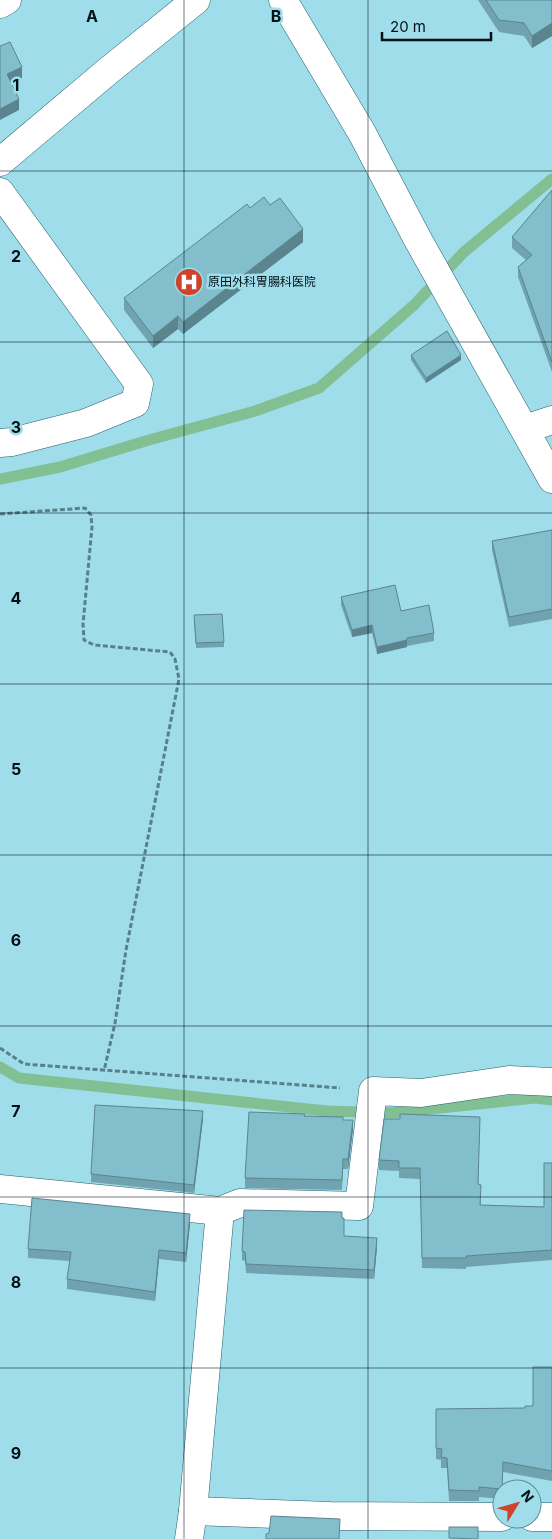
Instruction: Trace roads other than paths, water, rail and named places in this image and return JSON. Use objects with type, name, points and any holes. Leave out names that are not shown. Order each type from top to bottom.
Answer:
[{"type":"street","points":[[0,4],[7,0]]},
{"type":"street","points":[[0,162],[196,0]]},
{"type":"street","points":[[283,0],[362,133],[417,238],[552,479]]},
{"type":"street","points":[[0,192],[139,384],[135,403],[86,423],[12,442],[0,443]]},
{"type":"street","points":[[525,429],[552,420]]},
{"type":"street","points":[[0,1188],[220,1211],[240,1203],[359,1206],[373,1091],[421,1092],[509,1080],[552,1082]]},
{"type":"street","points":[[189,1539],[220,1211]]},
{"type":"street","points":[[193,1511],[330,1516],[492,1517]]},
{"type":"waterway","points":[[0,479],[60,467],[255,411],[319,388],[414,305],[464,252],[552,179]]},
{"type":"waterway","points":[[0,1067],[19,1078],[327,1111],[392,1113],[535,1098],[552,1100]]},
{"type":"place","name":"原田外科胃腸科医院","points":[[189,282]]}]
